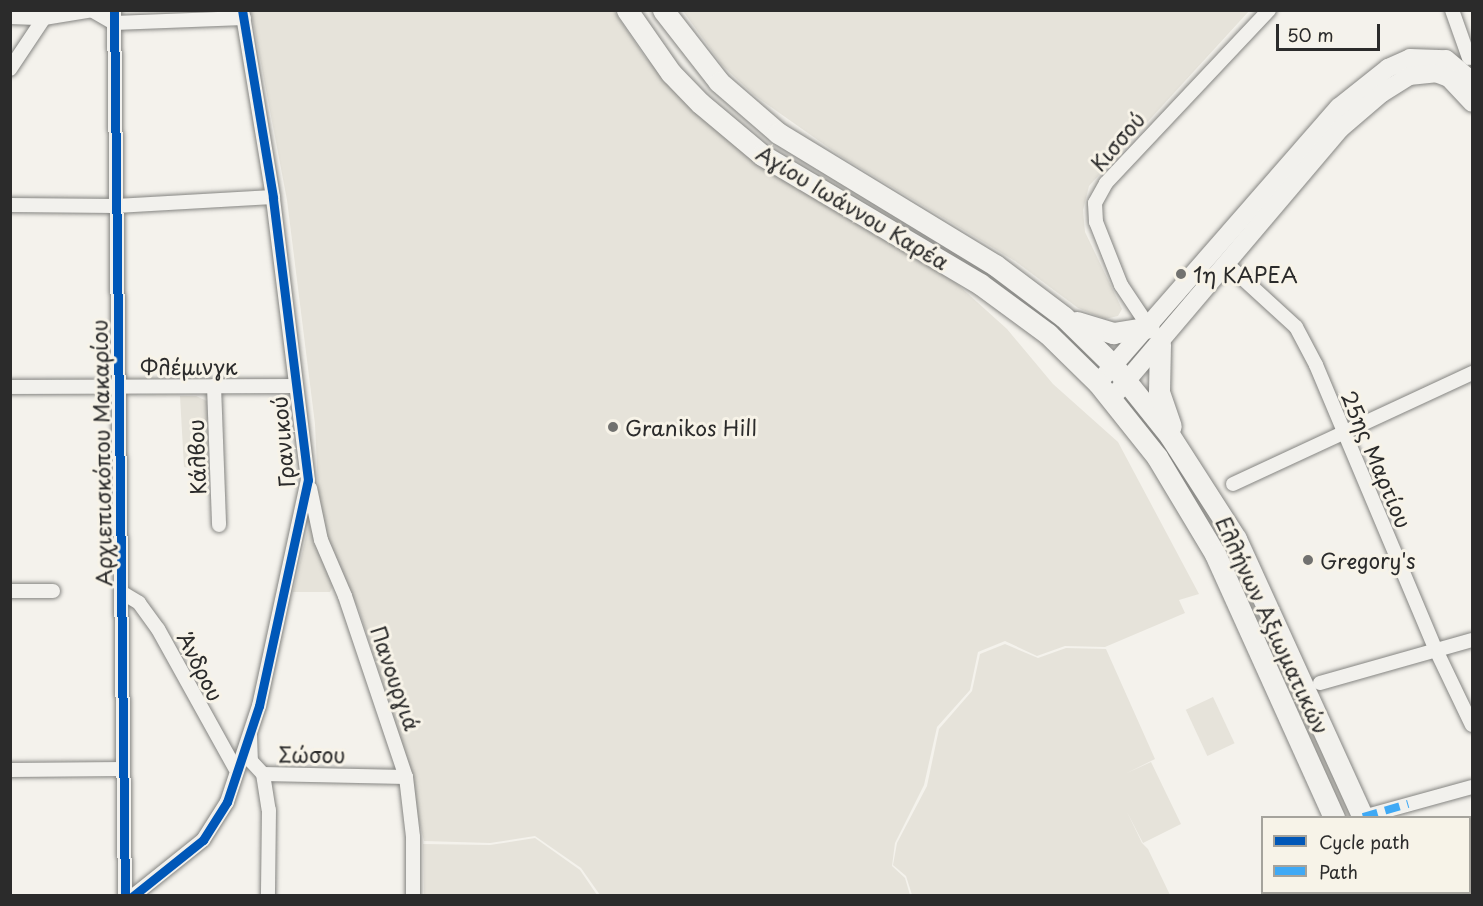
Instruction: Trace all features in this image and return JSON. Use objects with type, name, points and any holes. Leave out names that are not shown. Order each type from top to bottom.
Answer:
[{"type":"main road","name":"Αγίου Ιωάννου Καρέα","points":[[627,10],[678,81],[762,155],[980,284],[1048,334],[1105,390]]},
{"type":"main road","name":"Αγίου Ιωάννου Καρέα","points":[[663,10],[719,82],[778,133],[947,234],[1064,317],[1120,374]]},
{"type":"main road","points":[[1064,317],[1096,331],[1154,336],[1161,401],[1182,452]]},
{"type":"main road","name":"Ελλήνων Αξιωματικών","points":[[1120,374],[1182,452],[1250,566],[1363,816]]},
{"type":"main road","name":"Ελλήνων Αξιωματικών","points":[[1105,390],[1157,457],[1215,554],[1333,816]]},
{"type":"street","name":"Κισσού","points":[[1154,336],[1124,291],[1095,222],[1095,203],[1114,175],[1269,10]]},
{"type":"street","points":[[1452,10],[1462,64],[1473,103]]},
{"type":"street","points":[[10,17],[44,18],[94,11],[114,17],[243,14]]},
{"type":"street","name":"Γρανικού","points":[[134,896],[210,830],[227,802],[235,768],[250,733],[308,480],[273,197],[243,14]]},
{"type":"street","name":"Αρχιεπισκόπου Μακαρίου","points":[[114,17],[124,896]]},
{"type":"street","points":[[10,69],[44,18]]},
{"type":"street","points":[[1105,390],[1154,336],[1339,107],[1388,68],[1410,58],[1430,56],[1462,64],[1473,81]]},
{"type":"street","points":[[1154,336],[1227,264],[1340,129],[1382,93],[1409,76],[1462,64]]},
{"type":"street","points":[[10,206],[116,206],[273,197]]},
{"type":"street","name":"25ης Μαρτίου","points":[[1227,264],[1296,327],[1316,365],[1343,435],[1436,650],[1473,725]]},
{"type":"street","points":[[1233,484],[1473,373]]},
{"type":"street","name":"Κάλβου","points":[[214,386],[219,525]]},
{"type":"street","name":"Φλέμινγκ","points":[[10,387],[296,386]]},
{"type":"street","name":"Πανουργιά","points":[[308,480],[321,540],[345,596],[406,777],[413,837],[413,896]]},
{"type":"street","points":[[10,591],[53,591]]},
{"type":"street","name":"Άνδρου","points":[[121,592],[139,603],[158,629],[207,724],[235,768]]},
{"type":"street","points":[[1320,683],[1473,640]]},
{"type":"street","name":"Σώσου","points":[[250,733],[251,760],[263,774],[406,777]]},
{"type":"street","points":[[10,770],[123,769]]},
{"type":"street","points":[[263,774],[269,810],[268,896]]},
{"type":"street","points":[[1366,816],[1473,787]]},
{"type":"shaded area","points":[[251,11],[614,11],[645,57],[693,105],[956,283],[1007,329],[1053,384],[1118,442],[1199,594],[1179,600],[1185,613],[1105,647],[1065,646],[1037,656],[1005,641],[978,652],[970,690],[937,727],[924,785],[895,843],[892,866],[905,878],[910,895],[600,895],[581,868],[535,836],[490,843],[424,841],[392,712],[359,610],[329,547],[318,489],[315,424],[287,200]]},
{"type":"shaded area","points":[[683,11],[1249,11],[1089,186],[1083,210],[1085,232],[1122,309],[1118,316],[1105,319],[1078,308],[1015,261],[842,157],[754,95],[722,65]]},
{"type":"shaded area","points":[[180,396],[196,396],[207,401],[209,471],[184,467]]},
{"type":"shaded area","points":[[1126,398],[1172,454],[1220,533],[1352,816],[1343,816]]},
{"type":"shaded area","points":[[309,524],[333,586],[330,592],[293,592]]},
{"type":"shaded area","points":[[1005,644],[1038,658],[1066,648],[1106,649],[1155,759],[1127,773],[1151,762],[1181,824],[1143,843],[1127,812],[1142,843],[1148,849],[1170,895],[912,895],[906,876],[893,865],[897,843],[927,786],[939,729],[972,691],[980,654]]},
{"type":"shaded area","points":[[1213,697],[1235,743],[1207,756],[1186,710]]},
{"type":"shaded area","points":[[535,838],[580,870],[597,895],[424,895],[423,844],[490,845]]},
{"type":"marked path","points":[[1366,816],[1408,804]]},
{"type":"cycle path","points":[[114,10],[125,896]]},
{"type":"cycle path","points":[[133,896],[203,840],[227,802],[259,706],[308,480],[273,197],[242,10]]},
{"type":"place","name":"1η ΚΑΡΕΑ","points":[[1181,274]]},
{"type":"place","name":"Granikos Hill","points":[[613,427]]},
{"type":"place","name":"Gregory's","points":[[1308,560]]}]
